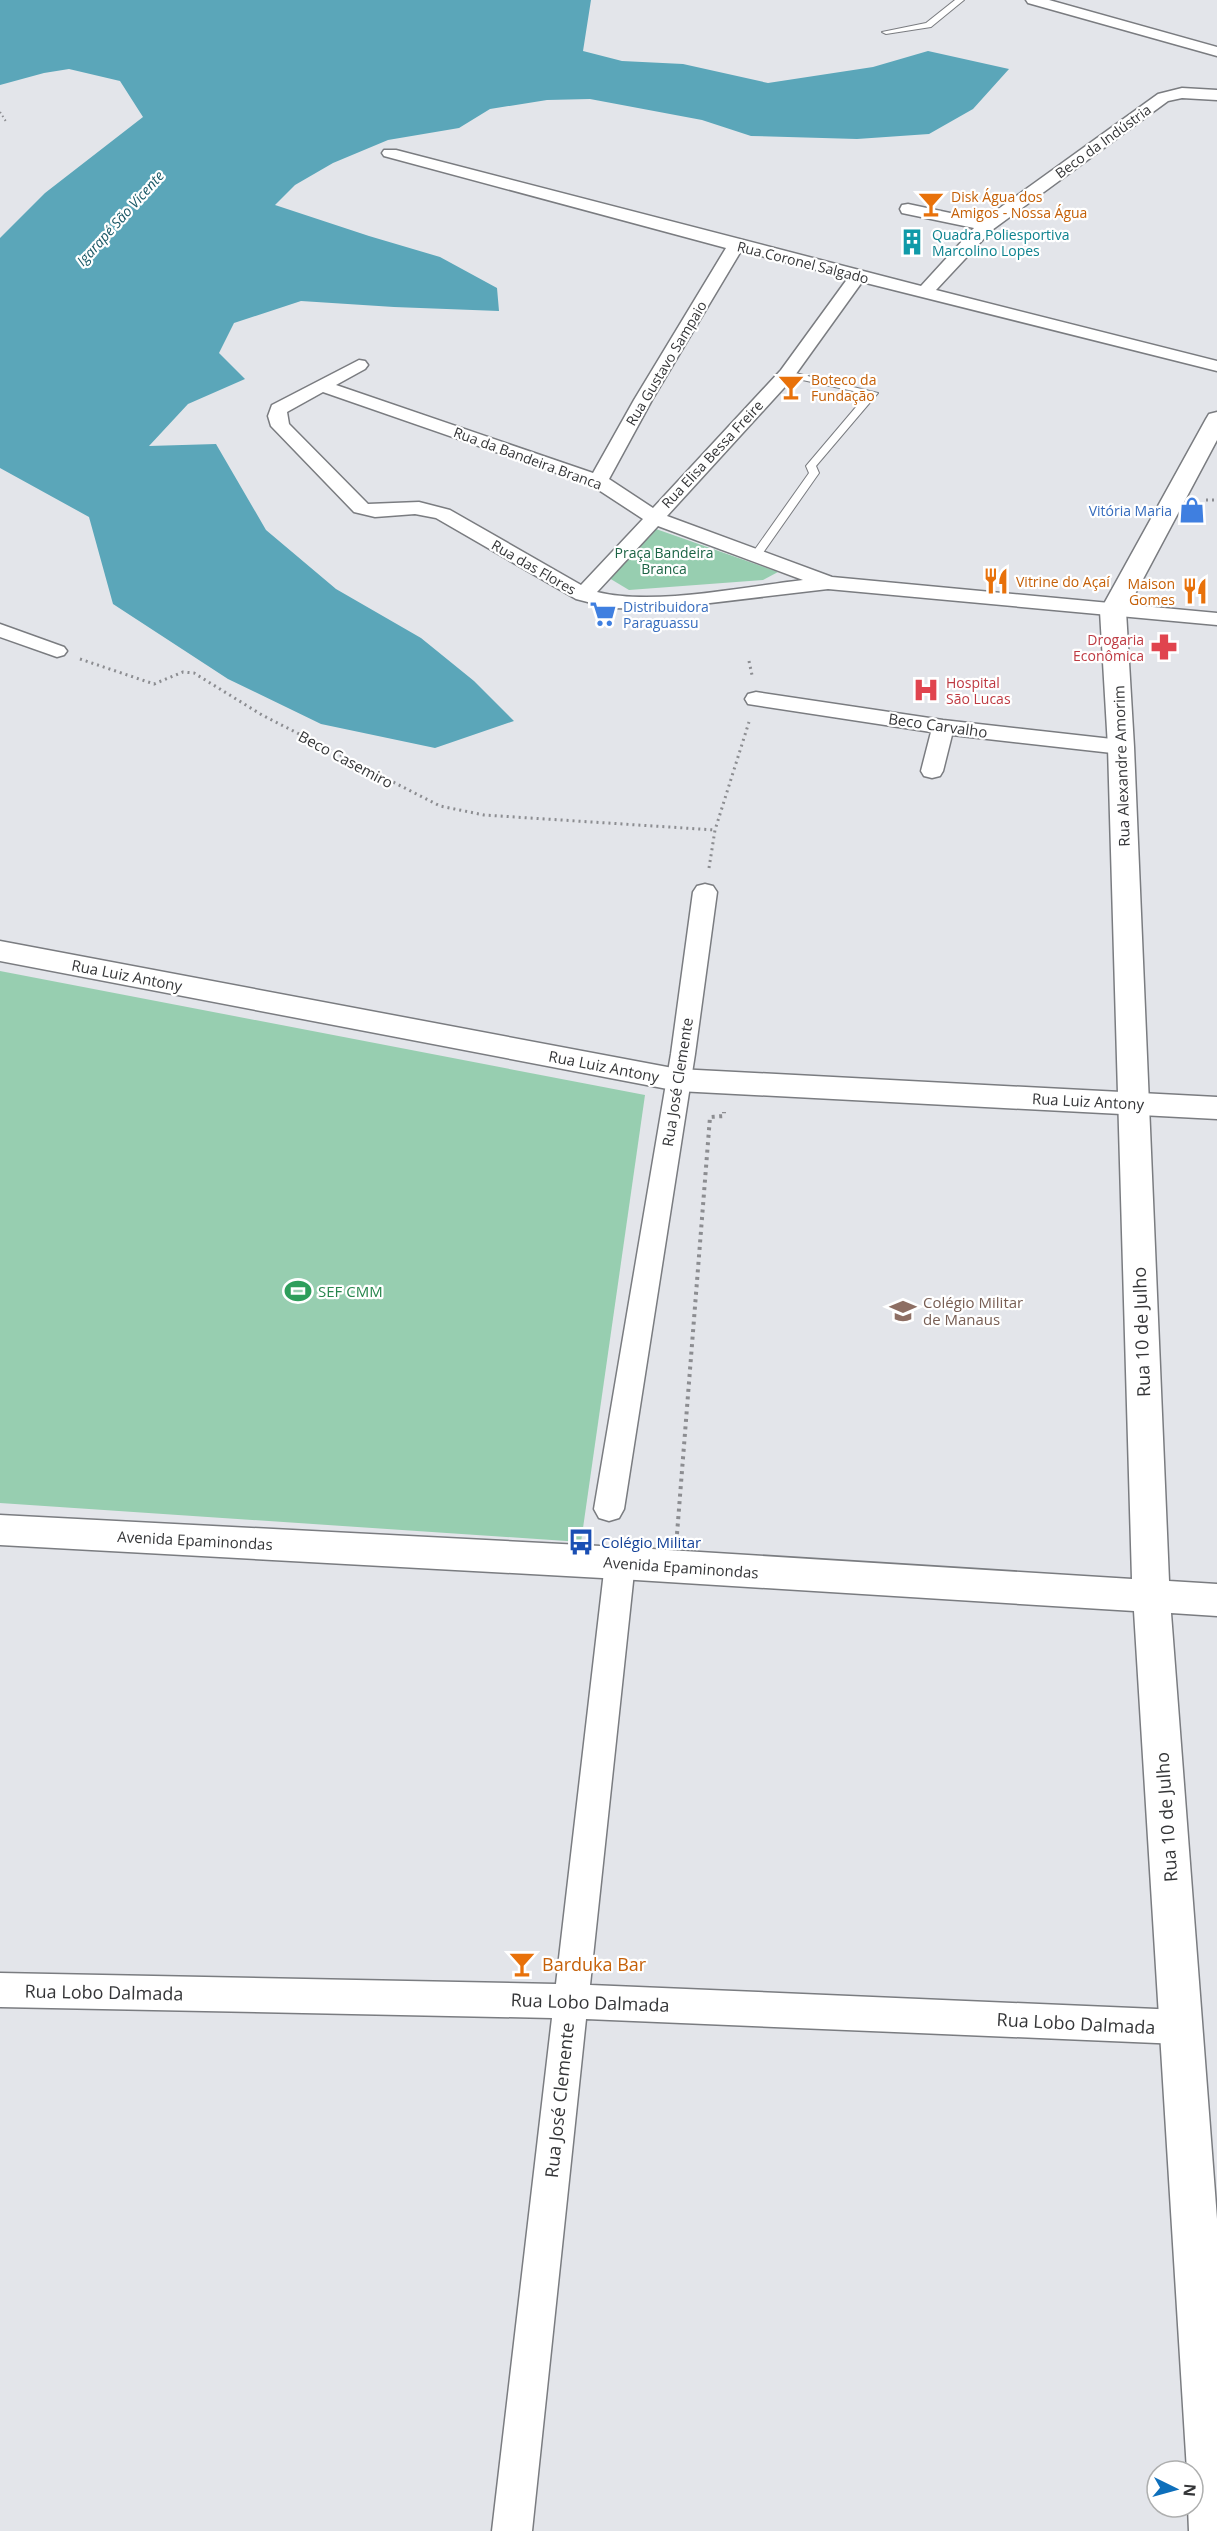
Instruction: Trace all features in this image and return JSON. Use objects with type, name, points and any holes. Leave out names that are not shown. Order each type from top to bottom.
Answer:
[{"type":"street","points":[[1033,0],[1217,52]]},
{"type":"street","name":"Beco da Indústria","points":[[924,293],[986,226],[1163,97],[1182,93],[1217,95]]},
{"type":"street","name":"Rua Coronel Salgado","points":[[390,153],[736,245],[1217,366]]},
{"type":"street","points":[[908,209],[986,226]]},
{"type":"street","name":"Rua Gustavo Sampaio","points":[[598,481],[643,400],[736,245]]},
{"type":"street","name":"Rua Elisa Bessa Freire","points":[[583,595],[787,374],[858,276]]},
{"type":"street","points":[[322,386],[359,365]]},
{"type":"street","name":"Rua da Bandeira Branca","points":[[322,386],[598,481],[653,517],[828,583]]},
{"type":"street","name":"Rua das Flores","points":[[322,386],[279,409],[277,416],[280,426],[362,508],[380,512],[412,508],[427,509],[443,514],[583,595],[611,602],[660,603],[828,583]]},
{"type":"street","points":[[1113,611],[1217,419]]},
{"type":"street","points":[[828,583],[1217,619]]},
{"type":"street","name":"Rua Alexandre Amorim","points":[[1113,611],[1121,747],[1132,1103]]},
{"type":"street","points":[[0,630],[57,651]]},
{"type":"street","name":"Beco Carvalho","points":[[756,699],[943,727],[1121,747]]},
{"type":"street","points":[[932,771],[943,727]]},
{"type":"street","name":"Rua José Clemente","points":[[609,1509],[678,1080],[705,892]]},
{"type":"street","name":"Rua Luiz Antony","points":[[0,951],[678,1080],[1217,1108]]},
{"type":"street","name":"Rua 10 de Julho","points":[[1132,1103],[1151,1597],[1180,2027],[1213,2425],[1213,2531]]},
{"type":"street","name":"Avenida Epaminondas","points":[[0,1530],[620,1563],[1217,1600]]},
{"type":"street","name":"Rua José Clemente","points":[[512,2531],[620,1563]]},
{"type":"street","name":"Rua Lobo Dalmada","points":[[0,1990],[570,2001],[1180,2027]]},
{"type":"lane","points":[[885,32],[928,25],[960,0]]},
{"type":"lane","points":[[756,555],[814,473],[811,466],[873,393],[787,374]]},
{"type":"path","points":[[0,112],[7,123]]},
{"type":"path","points":[[1211,501],[1217,502]]},
{"type":"path","name":"Beco Casemiro","points":[[57,651],[154,684],[161,683],[182,671],[194,673],[262,715],[440,806],[484,815],[715,830]]},
{"type":"path","points":[[705,892],[715,830],[756,699],[749,661]]},
{"type":"path","points":[[675,1567],[710,1117],[723,1116],[731,1082]]},
{"type":"green space","name":"Praça Bandeira Branca","points":[[656,529],[778,572],[763,580],[629,590],[609,578]]},
{"type":"green space","points":[[0,971],[645,1095],[581,1542],[0,1503]]},
{"type":"water","name":"Igarapé São Vicente","points":[[0,0],[591,0],[583,51],[622,61],[683,64],[768,83],[873,67],[928,51],[1009,69],[973,109],[929,134],[857,139],[751,136],[702,120],[590,99],[547,100],[490,109],[459,128],[388,140],[333,163],[295,185],[275,205],[440,257],[497,288],[499,311],[301,301],[234,323],[219,353],[245,379],[188,404],[149,446],[216,444],[266,530],[336,589],[421,638],[474,681],[514,721],[435,748],[321,724],[228,679],[113,604],[89,517],[0,468],[0,238],[45,193],[143,117],[120,81],[69,69],[0,85]]},
{"type":"place","name":"Disk Água dos Amigos - Nossa Água","points":[[931,204]]},
{"type":"place","name":"Quadra Poliesportiva Marcolino Lopes","points":[[912,242]]},
{"type":"place","name":"Boteco da Fundação","points":[[791,387]]},
{"type":"place","name":"Vitória Maria","points":[[1192,510]]},
{"type":"place","name":"Vitrine do Açaí","points":[[996,581]]},
{"type":"place","name":"Maison Gomes","points":[[1195,591]]},
{"type":"place","name":"Distribuidora Paraguassu","points":[[603,614]]},
{"type":"place","name":"Drogaria Econômica","points":[[1164,647]]},
{"type":"place","name":"Hospital São Lucas","points":[[926,690]]},
{"type":"place","name":"SEF CMM","points":[[298,1291]]},
{"type":"place","name":"Colégio Militar de Manaus","points":[[903,1311]]},
{"type":"place","name":"Colégio Militar","points":[[581,1542]]},
{"type":"place","name":"Barduka Bar","points":[[522,1964]]}]
